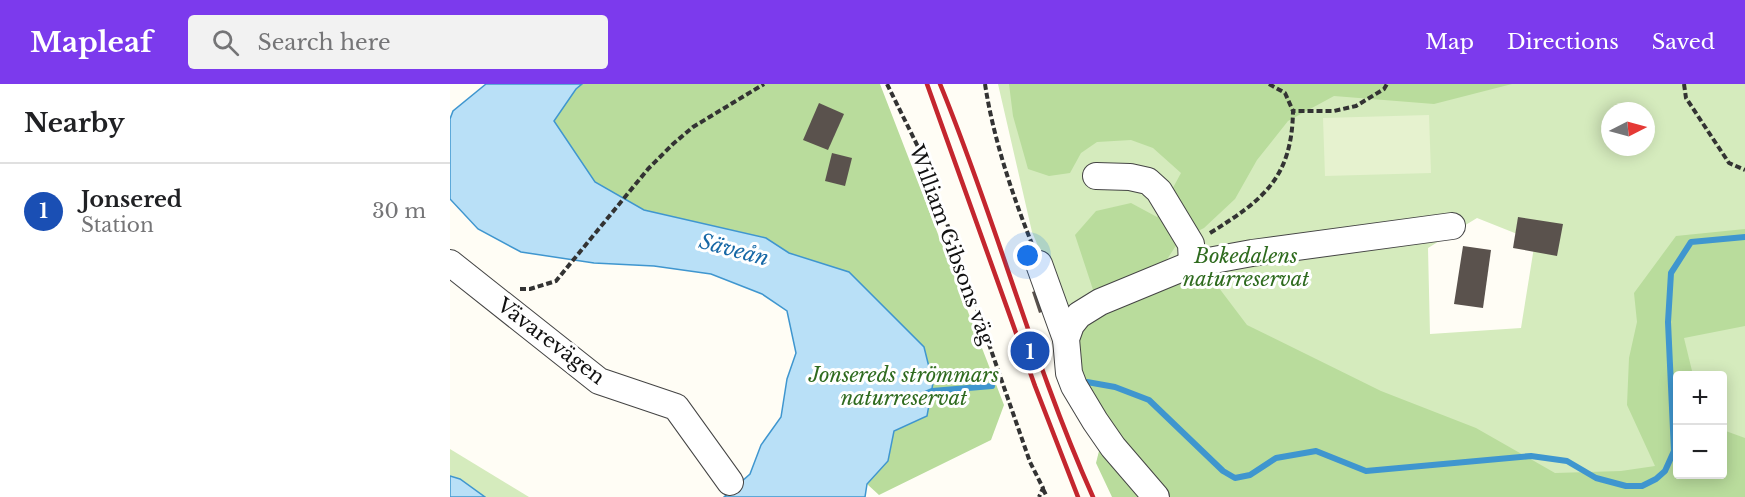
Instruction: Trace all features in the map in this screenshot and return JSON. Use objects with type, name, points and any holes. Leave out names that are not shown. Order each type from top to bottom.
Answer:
[{"type":"street","points":[[1096,176],[1130,177],[1148,181],[1164,198],[1191,254]]},
{"type":"street","points":[[1066,339],[1071,325],[1088,309],[1191,254],[1252,253],[1452,226]]},
{"type":"street","name":"Vävarevägen","points":[[450,263],[599,381],[676,407],[730,482]]},
{"type":"street","points":[[1039,264],[1066,339],[1069,374],[1074,386],[1113,447],[1156,497]]},
{"type":"path","points":[[556,281],[648,169],[693,127],[764,84]]},
{"type":"path","name":"William Gibsons väg","points":[[887,84],[926,163],[1030,462],[1047,497]]},
{"type":"path","points":[[985,84],[993,124],[1016,201],[1039,264]]},
{"type":"path","points":[[1191,254],[1270,188],[1279,176],[1292,137],[1293,111],[1285,93],[1269,84]]},
{"type":"path","points":[[1293,111],[1334,111],[1356,106],[1387,84]]},
{"type":"path","points":[[1684,84],[1686,98],[1729,162],[1745,170]]},
{"type":"path","points":[[1039,497],[1043,488]]},
{"type":"green space","points":[[582,84],[880,84],[1004,405],[991,440],[879,495],[867,484],[888,461],[894,431],[924,347],[849,272],[789,253],[766,238],[644,210],[595,183],[554,121]]},
{"type":"green space","name":"Bokedalens naturreservat","points":[[998,84],[1745,84],[1745,497],[1145,497],[1032,232]],"holes":[[[1477,218],[1535,241],[1521,328],[1430,334],[1428,248]]]},
{"type":"green space","points":[[1009,84],[1512,84],[1434,104],[1334,96],[1288,121],[1257,160],[1235,199],[1204,228],[1177,244],[1162,267],[1167,283],[1192,280],[1219,288],[1247,325],[1381,391],[1476,428],[1555,473],[1621,471],[1655,466],[1627,405],[1629,358],[1637,322],[1634,293],[1676,236],[1745,229],[1745,326],[1684,338],[1692,371],[1673,371],[1673,479],[1727,479],[1727,431],[1745,438],[1745,497],[1112,497],[1096,463],[1099,451],[1079,366],[1079,338],[1090,318],[1101,314],[1075,235],[1096,211],[1131,203],[1157,217],[1181,173],[1153,148],[1131,140],[1097,142],[1081,153],[1070,173],[1049,176],[1028,169],[1013,116]]},
{"type":"green space","points":[[1429,115],[1431,173],[1325,176],[1323,118]]},
{"type":"green space","points":[[450,449],[529,497],[450,497]]},
{"type":"water","name":"Säveån","points":[[486,84],[582,84],[554,121],[595,182],[644,210],[766,238],[789,253],[849,272],[924,347],[933,383],[927,416],[894,431],[888,461],[867,484],[865,497],[724,497],[750,474],[761,445],[781,417],[787,379],[796,353],[787,311],[762,294],[711,274],[654,266],[594,263],[521,252],[478,229],[450,199],[450,119],[453,111]]},
{"type":"water","points":[[450,476],[460,479],[485,497],[450,497]]},
{"type":"building","points":[[819,103],[844,114],[828,150],[803,140]]},
{"type":"building","points":[[832,153],[852,158],[845,186],[825,181]]},
{"type":"building","points":[[1518,217],[1563,224],[1557,256],[1513,248]]},
{"type":"building","points":[[1463,246],[1491,250],[1483,308],[1454,304]]},
{"type":"building","points":[[1041,289],[1048,310],[1039,313],[1032,292]]},
{"type":"waterway","points":[[1087,382],[1115,387],[1149,400],[1223,471],[1235,478],[1250,475],[1276,458],[1316,451],[1366,471],[1531,456],[1567,461],[1596,478],[1626,486],[1642,486],[1665,471],[1674,451],[1668,322],[1671,273],[1691,242],[1745,237]]},
{"type":"waterway","points":[[925,394],[932,391],[992,386]]},
{"type":"railway","points":[[927,84],[1035,386],[1078,497]]},
{"type":"railway","points":[[940,84],[1052,395],[1093,497]]},
{"type":"place","name":"Jonsered","points":[[1030,351]]},
{"type":"park label","name":"Jonsereds strömmars naturreservat","points":[[904,386]]}]
